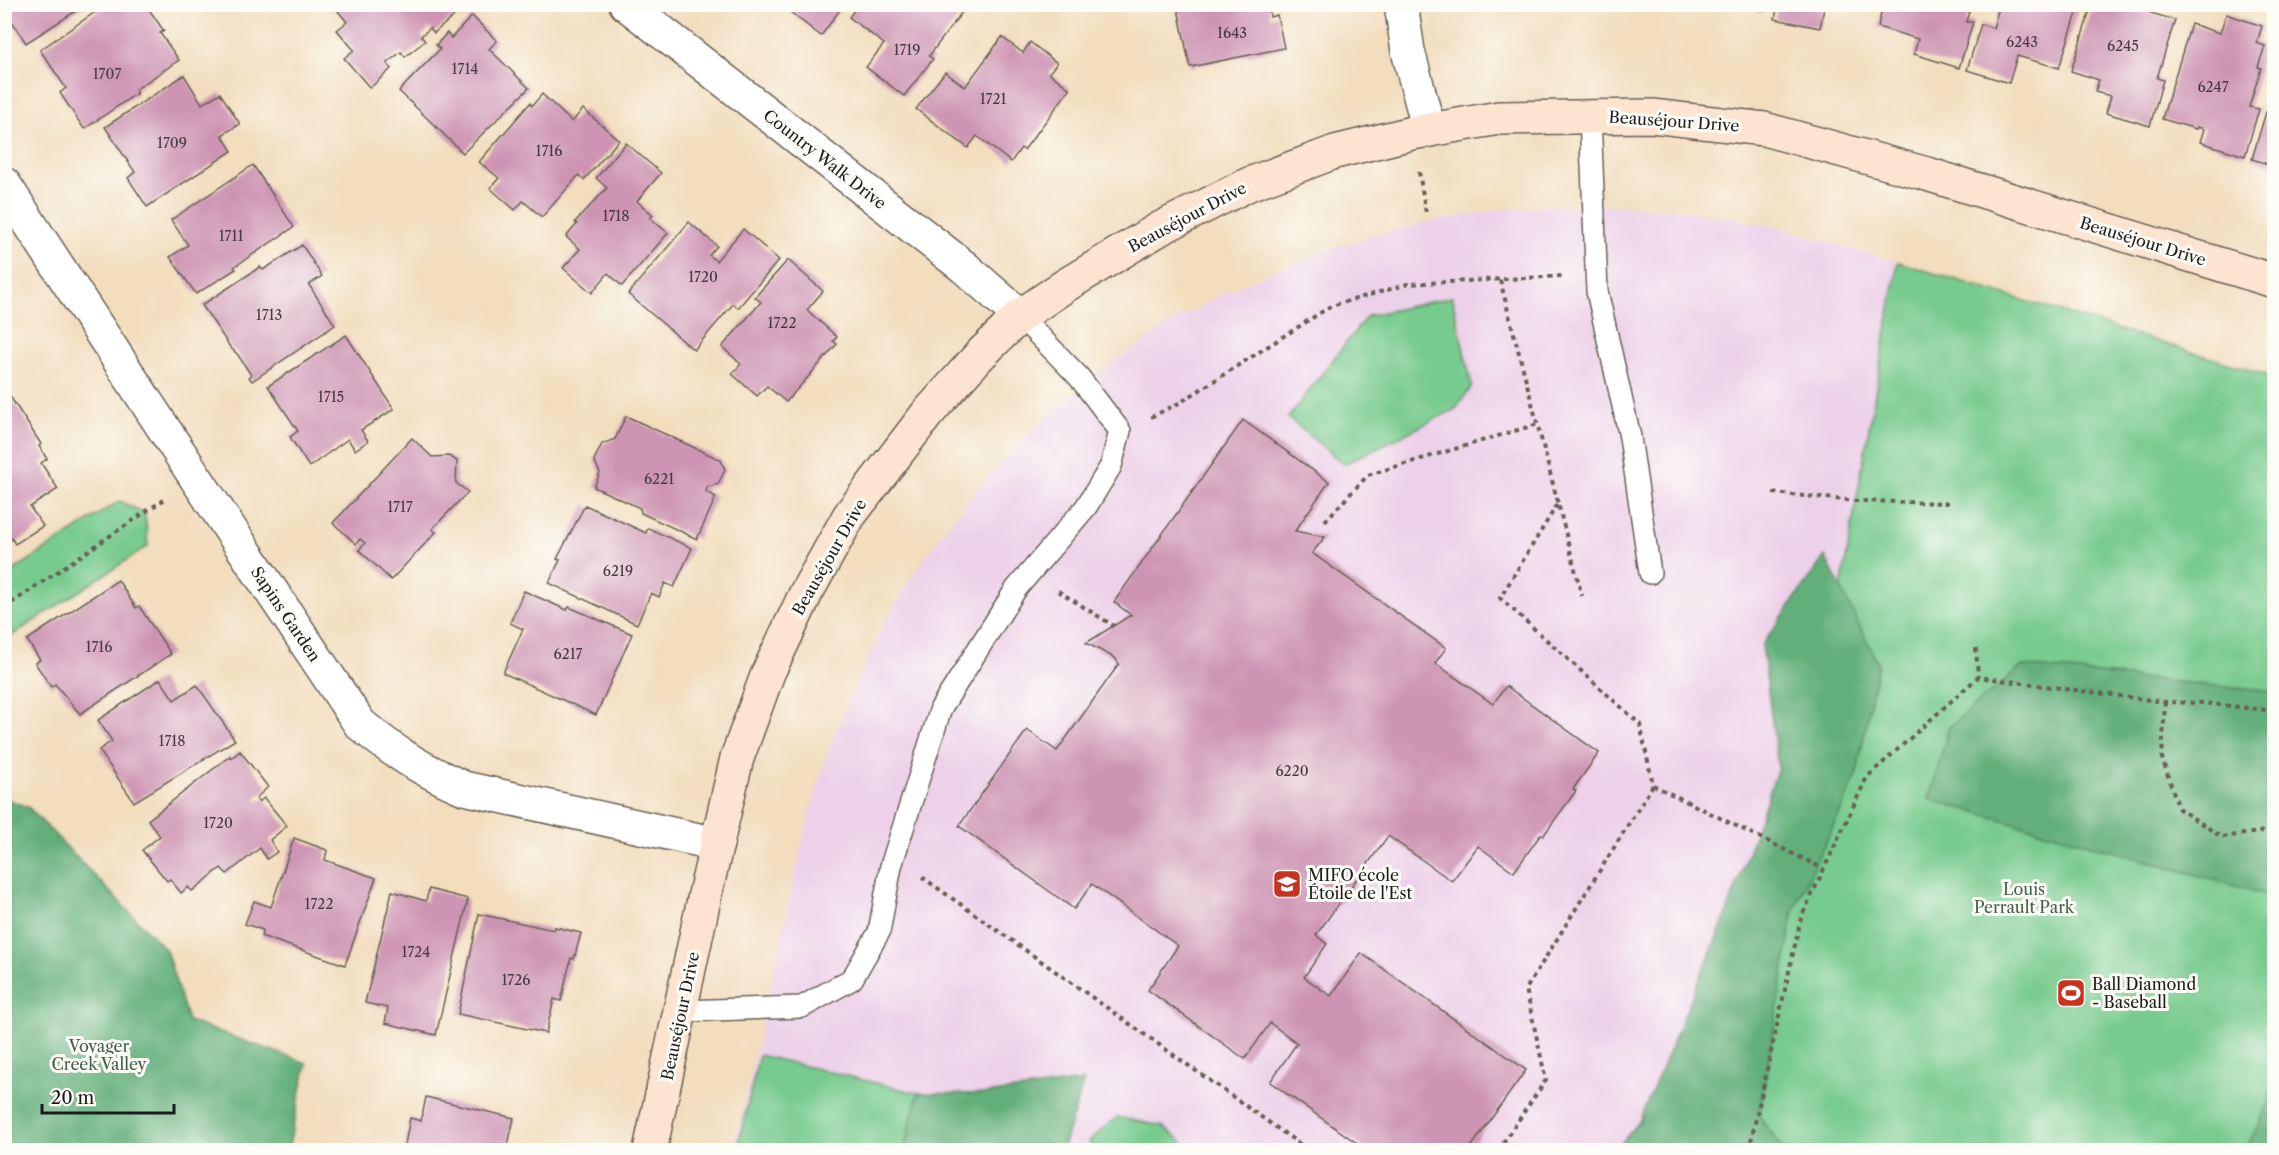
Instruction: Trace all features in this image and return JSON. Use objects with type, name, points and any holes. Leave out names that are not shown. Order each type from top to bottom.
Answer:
[{"type":"street","name":"Country Walk Drive","points":[[626,4],[964,267],[1020,316]]},
{"type":"street","points":[[1401,4],[1408,51],[1429,130]]},
{"type":"street","name":"Beauséjour Drive","points":[[650,1150],[737,758],[768,673],[806,593],[849,516],[927,414],[981,354],[1020,316],[1066,285],[1161,228],[1249,184],[1335,152],[1429,130],[1499,118],[1652,116],[1764,129],[1927,174],[2274,281]]},
{"type":"street","name":"Sapins Garden","points":[[4,184],[360,724],[390,750],[427,772],[464,788],[717,844]]},
{"type":"lane","points":[[1590,116],[1597,291],[1630,436],[1650,573]]},
{"type":"lane","points":[[682,1011],[802,1007],[852,979],[879,932],[891,866],[940,708],[1016,589],[1086,507],[1111,466],[1120,431],[1079,377],[1020,316]]},
{"type":"path","points":[[1120,431],[1181,402],[1331,306],[1408,284],[1596,274]]},
{"type":"path","points":[[1500,280],[1582,596]]},
{"type":"path","points":[[1325,521],[1368,475],[1538,424]]},
{"type":"path","points":[[4,608],[196,478]]},
{"type":"path","points":[[1773,494],[1857,501],[1947,503]]},
{"type":"path","points":[[1498,1150],[1546,1080],[1526,990],[1653,785],[1640,724],[1500,598],[1557,505]]},
{"type":"path","points":[[1030,572],[1114,626]]},
{"type":"path","points":[[1976,648],[1978,677]]},
{"type":"path","points":[[1749,1150],[1801,918],[1867,777],[1978,677],[2166,702],[2205,703],[2274,711]]},
{"type":"path","points":[[2166,702],[2162,758],[2179,809],[2222,837],[2274,830]]},
{"type":"path","points":[[1653,785],[1824,869]]},
{"type":"path","points":[[891,866],[921,876],[1308,1150]]},
{"type":"shaded area","points":[[1605,205],[1661,208],[1717,215],[1772,226],[1898,262],[1813,749],[1653,1150],[734,1150],[803,838],[834,734],[878,635],[905,588],[935,543],[1003,460],[1084,384],[1129,351],[1176,320],[1225,293],[1276,270],[1382,233],[1437,220],[1493,211],[1549,206]]},
{"type":"green space","name":"Louis Perrault Park","points":[[1898,262],[2274,377],[2274,1150],[1653,1150],[1813,749]]},
{"type":"green space","points":[[1452,297],[1472,386],[1456,409],[1344,464],[1288,418],[1367,316]]},
{"type":"green space","points":[[119,501],[145,513],[148,546],[5,640],[5,576]]},
{"type":"green space","points":[[1825,556],[1878,663],[1856,778],[1794,909],[1759,1116],[1784,1150],[1615,1150],[1639,1122],[1725,918],[1778,768],[1762,645]]},
{"type":"green space","points":[[2022,666],[2274,692],[2274,897],[1929,799],[1949,727]]},
{"type":"green space","name":"Voyager Creek Valley","points":[[4,798],[28,807],[166,950],[188,1021],[307,1063],[288,1150],[5,1150]]},
{"type":"green space","points":[[759,1055],[918,1093],[904,1150],[737,1150]]},
{"type":"green space","points":[[1084,1081],[1062,1150],[904,1150],[918,1093],[985,1094]]},
{"type":"green space","points":[[2274,1086],[2274,1150],[2245,1150],[2260,1123]]},
{"type":"green space","points":[[1117,1117],[1162,1126],[1193,1150],[1092,1150],[1089,1141]]},
{"type":"building","points":[[4,4],[87,4],[26,43],[4,9]]},
{"type":"building","points":[[107,4],[143,4],[164,31],[160,33],[179,60],[135,90],[137,93],[84,129],[60,93],[66,88],[40,50]]},
{"type":"building","points":[[332,4],[468,4],[434,33],[430,28],[421,36],[425,41],[405,57],[401,52],[387,63],[391,69],[370,88],[344,58],[354,50],[337,30],[347,22]]},
{"type":"building","points":[[780,4],[844,4],[821,36]]},
{"type":"building","points":[[859,4],[968,4],[929,56],[933,59],[904,96],[866,67],[884,44],[849,17]]},
{"type":"building","points":[[1177,4],[1269,4],[1270,17],[1277,15],[1284,48],[1190,67]]},
{"type":"building","points":[[1731,4],[1766,4],[1765,11]]},
{"type":"building","points":[[1778,4],[1825,4],[1820,28],[1775,19]]},
{"type":"building","points":[[1883,4],[1971,4],[1966,22],[1973,22],[1959,68],[1914,54],[1918,39],[1878,27]]},
{"type":"building","points":[[2000,4],[2080,4],[2059,68],[2017,56],[2009,83],[1967,70],[1981,24],[1993,28]]},
{"type":"building","points":[[2092,4],[2153,4],[2151,13],[2175,20],[2157,78],[2163,80],[2150,126],[2106,113],[2111,96],[2095,92],[2099,80],[2071,71]]},
{"type":"building","points":[[2226,14],[2262,26],[2257,43],[2265,46],[2249,107],[2259,109],[2245,156],[2200,142],[2204,129],[2197,127],[2196,129],[2162,119],[2191,24],[2220,33]]},
{"type":"building","points":[[472,16],[497,41],[489,49],[529,88],[463,153],[399,91],[440,49],[436,45],[447,33],[451,38]]},
{"type":"building","points":[[1002,37],[1023,53],[1030,42],[1057,63],[1049,73],[1070,89],[1024,150],[1021,148],[1011,162],[977,136],[968,148],[916,109],[945,72],[965,87]]},
{"type":"building","points":[[184,75],[202,104],[220,93],[240,124],[222,135],[232,151],[147,207],[128,178],[135,172],[105,127]]},
{"type":"building","points":[[542,94],[572,122],[583,109],[619,140],[584,180],[579,175],[542,217],[523,201],[515,210],[490,188],[499,178],[479,162],[530,103],[532,106]]},
{"type":"building","points":[[2266,112],[2274,115],[2274,166],[2252,159]]},
{"type":"building","points":[[626,143],[661,173],[637,201],[653,215],[650,218],[668,233],[622,286],[608,273],[592,293],[563,268],[580,249],[566,237],[577,224],[575,222],[607,188],[596,178]]},
{"type":"building","points":[[253,165],[294,227],[234,267],[236,269],[196,294],[170,257],[188,245],[171,220]]},
{"type":"building","points":[[689,222],[717,246],[709,255],[716,261],[743,229],[779,260],[738,308],[733,304],[694,350],[628,294]]},
{"type":"building","points":[[302,245],[322,276],[309,285],[335,325],[252,381],[249,377],[251,375],[238,355],[230,347],[202,305],[260,267],[263,270]]},
{"type":"building","points":[[788,260],[823,291],[807,310],[837,337],[833,341],[837,344],[786,402],[767,386],[757,396],[732,374],[741,364],[722,347],[761,302],[755,297]]},
{"type":"building","points":[[346,335],[394,409],[361,430],[368,441],[355,450],[348,439],[309,467],[290,437],[298,431],[268,386]]},
{"type":"building","points":[[4,387],[41,444],[39,446],[47,459],[41,463],[58,489],[30,507],[43,526],[15,544],[4,527]]},
{"type":"building","points":[[626,416],[721,460],[725,470],[718,484],[707,487],[706,492],[716,497],[697,539],[641,513],[640,508],[594,487],[600,473],[594,460],[602,444],[615,439]]},
{"type":"building","points":[[1243,420],[1329,482],[1295,531],[1325,537],[1312,553],[1446,648],[1435,663],[1493,704],[1506,686],[1599,753],[1573,789],[1576,791],[1514,872],[1478,846],[1452,881],[1388,836],[1316,935],[1327,944],[1304,977],[1331,996],[1361,953],[1526,1070],[1469,1150],[1367,1150],[1270,1082],[1297,1043],[1270,1023],[1245,1059],[1148,990],[1178,946],[1092,884],[1074,909],[959,826],[1027,730],[1057,751],[1119,664],[1115,658],[1086,643],[1131,615],[1114,602]]},
{"type":"building","points":[[412,438],[432,457],[449,456],[457,461],[456,483],[468,492],[432,529],[436,532],[391,580],[359,550],[365,543],[360,539],[356,544],[333,523]]},
{"type":"building","points":[[585,505],[646,533],[648,528],[692,548],[674,587],[665,583],[659,597],[651,593],[637,624],[549,583],[560,560],[557,559]]},
{"type":"building","points":[[118,580],[136,608],[139,606],[171,654],[80,714],[55,684],[51,687],[35,663],[40,660],[27,640]]},
{"type":"building","points":[[524,591],[632,634],[596,715],[503,673],[523,629],[510,623]]},
{"type":"building","points":[[160,679],[174,700],[197,685],[235,740],[134,802],[99,750],[112,741],[98,720]]},
{"type":"building","points":[[240,751],[268,787],[256,798],[259,802],[264,798],[287,826],[270,840],[277,852],[267,859],[260,848],[227,874],[221,868],[192,891],[188,887],[181,893],[170,879],[167,881],[142,850],[160,836],[148,820],[230,756],[231,758]]},
{"type":"building","points":[[294,838],[327,850],[325,860],[376,878],[345,965],[261,936],[263,930],[245,924],[254,901],[271,907]]},
{"type":"building","points":[[429,889],[468,899],[436,1035],[385,1023],[388,1008],[365,1003],[392,891],[426,901]]},
{"type":"building","points":[[479,914],[554,930],[555,927],[581,933],[574,959],[571,958],[561,1001],[554,999],[546,1033],[458,1014]]},
{"type":"building","points":[[426,1097],[514,1118],[507,1150],[404,1149],[410,1118],[421,1121]]},
{"type":"place","name":"MIFO école Étoile de l'Est","points":[[1287,884]]},
{"type":"place","name":"Ball Diamond - Baseball","points":[[2071,993]]}]
